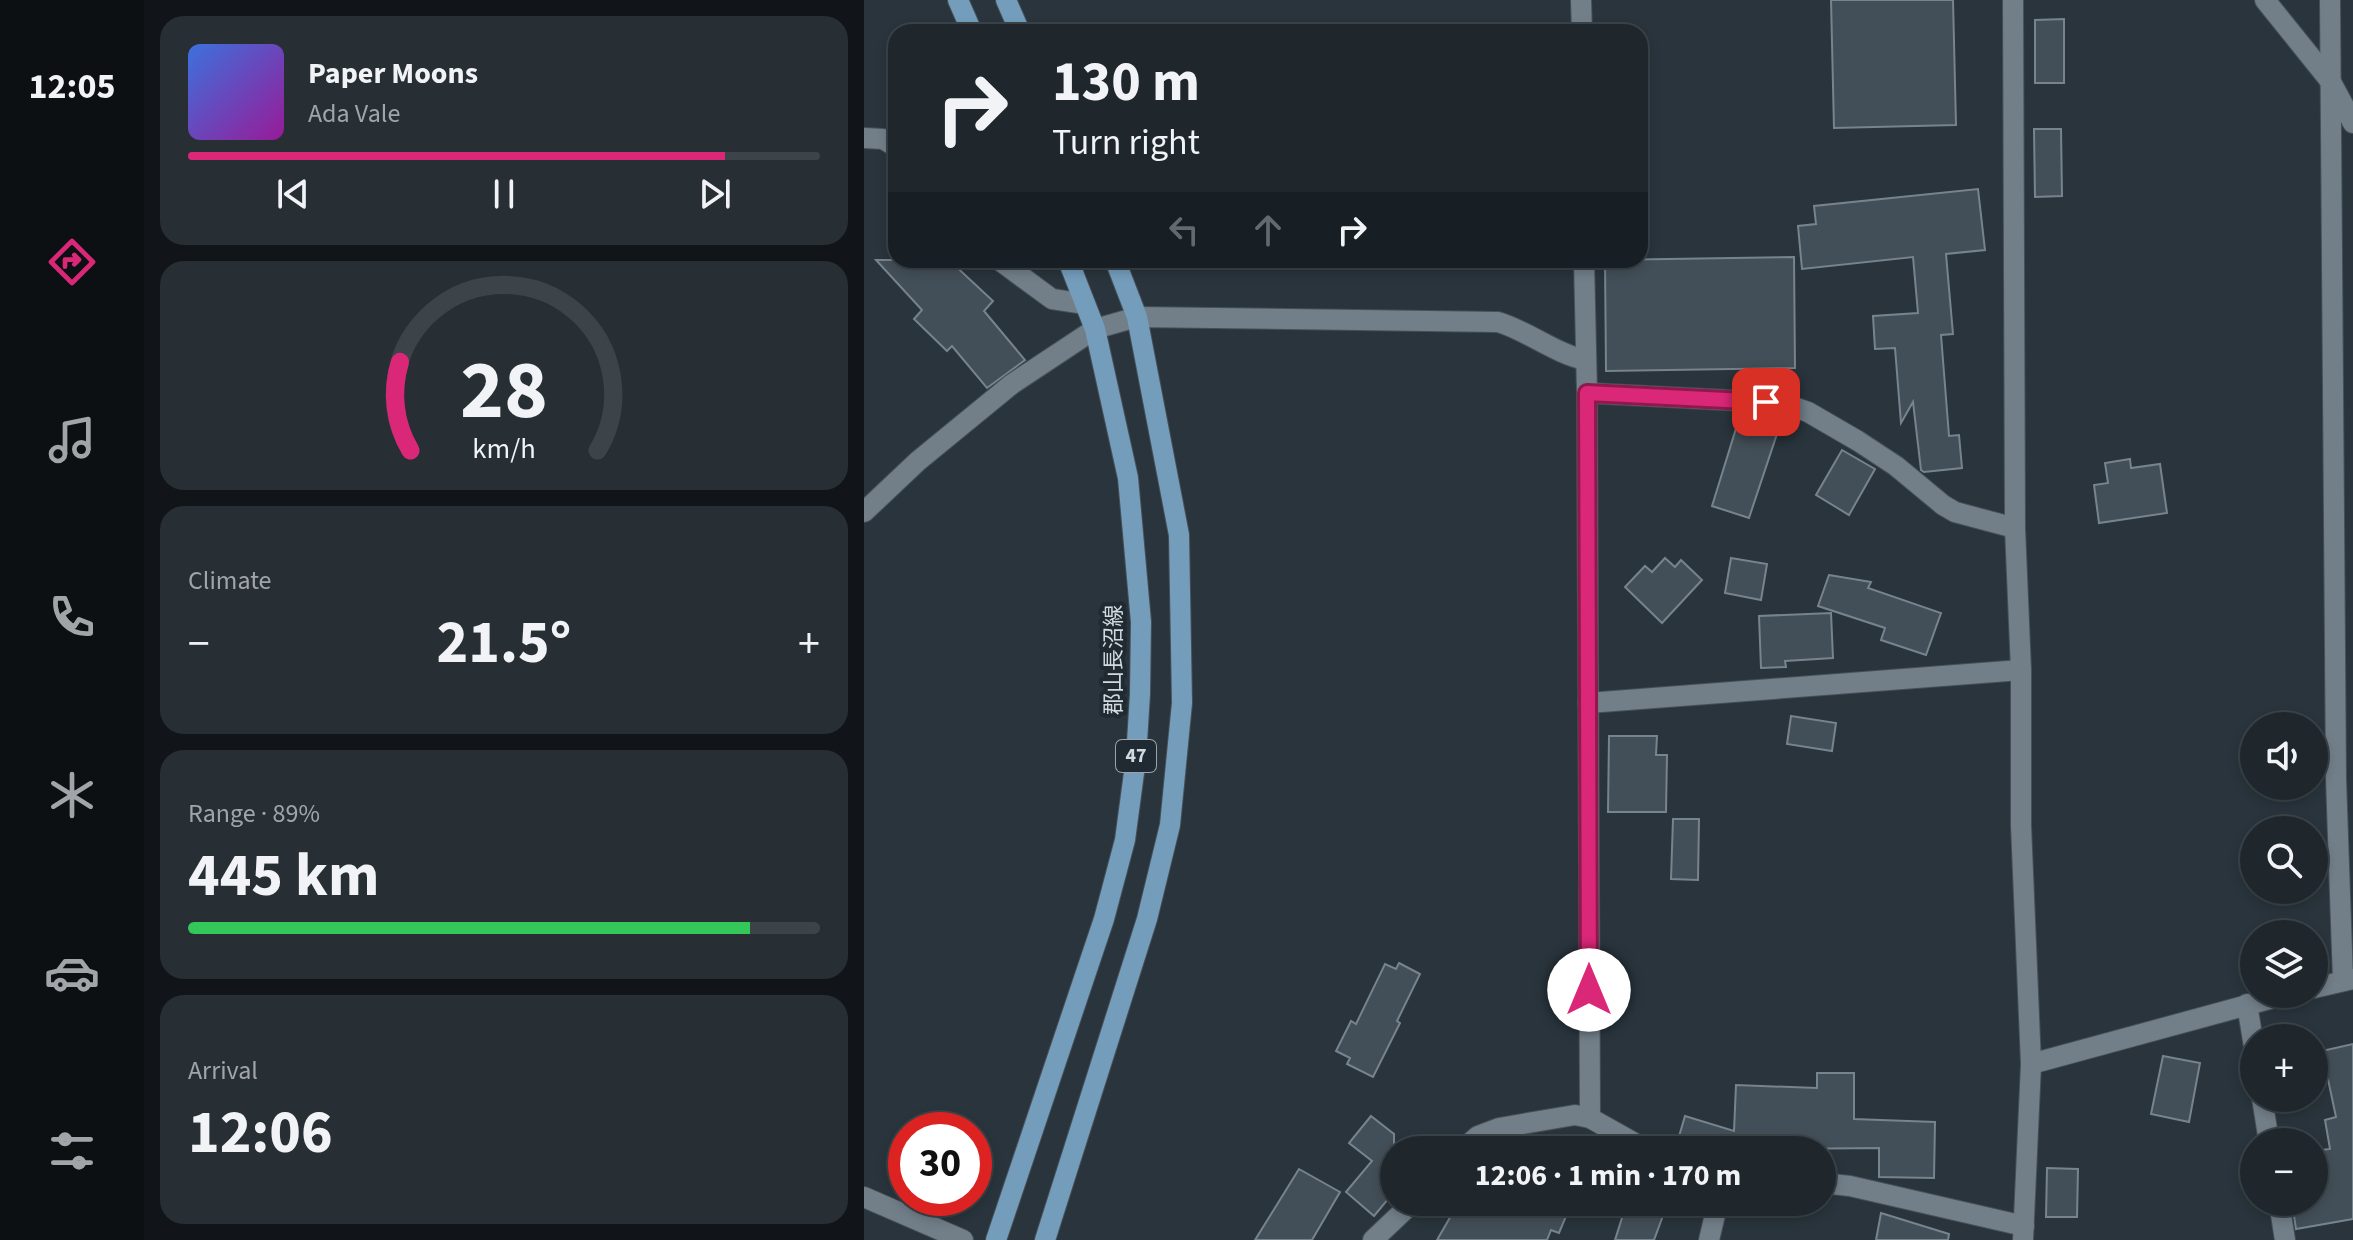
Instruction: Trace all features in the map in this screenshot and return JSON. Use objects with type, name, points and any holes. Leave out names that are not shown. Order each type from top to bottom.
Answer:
[{"type":"main road","points":[[958,0],[968,24]]},
{"type":"main road","points":[[1006,0],[1016,24]]},
{"type":"main road","name":"郡山長沼線","points":[[996,1240],[1104,919],[1125,840],[1136,758],[1141,622],[1128,478],[1095,329],[1071,268]]},
{"type":"main road","name":"47","points":[[1045,1240],[1147,919],[1170,825],[1182,703],[1179,535],[1137,317],[1118,268]]},
{"type":"street","points":[[1581,0],[1582,24]]},
{"type":"street","points":[[1836,1184],[2027,1236],[2031,1064],[2021,825],[2021,670],[2015,528],[2013,0]]},
{"type":"street","points":[[2265,0],[2331,82],[2353,123]]},
{"type":"street","points":[[2328,985],[2348,980],[2336,779],[2330,0]]},
{"type":"street","points":[[864,138],[888,142]]},
{"type":"street","points":[[1010,268],[1052,299],[1085,304]]},
{"type":"street","points":[[1584,268],[1590,1118]]},
{"type":"street","points":[[864,512],[918,461],[1012,384],[1095,329],[1137,317],[1498,322],[1585,360]]},
{"type":"street","points":[[1587,393],[1766,402],[1791,406],[1808,412],[1872,450],[1955,512],[2015,528]]},
{"type":"street","points":[[1588,703],[2021,670]]},
{"type":"street","points":[[2031,1064],[2240,1006]]},
{"type":"street","points":[[1478,1136],[1499,1128],[1575,1115],[1590,1118],[1622,1136]]},
{"type":"street","points":[[864,1197],[963,1240]]},
{"type":"street","points":[[1373,1240],[1398,1216]]},
{"type":"street","points":[[1709,1240],[1715,1216]]},
{"type":"street","points":[[2281,1216],[2285,1240]]},
{"type":"building","points":[[1831,0],[1953,0],[1956,125],[1834,128]]},
{"type":"building","points":[[2064,19],[2064,83],[2035,83],[2035,20]]},
{"type":"building","points":[[2034,129],[2061,129],[2062,196],[2035,197]]},
{"type":"building","points":[[1978,189],[1985,250],[1946,254],[1953,334],[1941,335],[1949,436],[1959,435],[1962,468],[1924,472],[1921,470],[1913,402],[1901,423],[1895,348],[1875,349],[1873,316],[1918,313],[1913,257],[1802,269],[1798,226],[1816,224],[1814,206]]},
{"type":"building","points":[[1794,257],[1795,368],[1606,371],[1605,268],[1648,268],[1648,259]]},
{"type":"building","points":[[876,260],[888,260],[888,268],[958,268],[993,301],[984,311],[1025,360],[987,388],[952,346],[947,351],[914,319],[922,310]]},
{"type":"building","points":[[1738,422],[1777,434],[1749,518],[1712,506]]},
{"type":"building","points":[[1842,450],[1875,469],[1849,515],[1816,495]]},
{"type":"building","points":[[2130,459],[2131,468],[2160,464],[2167,513],[2099,523],[2094,485],[2108,483],[2105,463]]},
{"type":"building","points":[[1665,558],[1675,567],[1681,560],[1702,580],[1662,623],[1625,587],[1645,566],[1652,572]]},
{"type":"building","points":[[1731,558],[1767,564],[1761,600],[1725,593]]},
{"type":"building","points":[[1829,575],[1871,582],[1868,588],[1941,613],[1926,655],[1881,640],[1885,628],[1818,606]]},
{"type":"building","points":[[1831,613],[1833,658],[1785,661],[1786,667],[1761,668],[1759,616]]},
{"type":"building","points":[[1791,716],[1836,723],[1832,751],[1787,744]]},
{"type":"building","points":[[1609,736],[1657,736],[1656,755],[1667,755],[1666,812],[1608,812]]},
{"type":"building","points":[[1673,819],[1699,819],[1698,880],[1671,879]]},
{"type":"building","points":[[1399,963],[1420,974],[1373,1077],[1347,1064],[1350,1058],[1336,1051],[1351,1021],[1356,1024],[1385,964],[1396,969]]},
{"type":"building","points":[[2353,1044],[2353,1219],[2296,1229],[2294,1216],[2328,1216],[2330,1149],[2325,1120],[2336,1117],[2328,1079],[2328,1050]]},
{"type":"building","points":[[2163,1056],[2200,1063],[2189,1122],[2151,1114]]},
{"type":"building","points":[[1817,1073],[1854,1073],[1854,1119],[1935,1122],[1934,1178],[1879,1177],[1879,1148],[1836,1148],[1836,1136],[1679,1136],[1685,1116],[1734,1131],[1736,1085],[1817,1088]]},
{"type":"building","points":[[1371,1116],[1394,1134],[1380,1136],[1380,1209],[1374,1216],[1346,1192],[1372,1161],[1349,1143]]},
{"type":"building","points":[[2047,1168],[2078,1169],[2077,1217],[2046,1217]]},
{"type":"building","points":[[1299,1169],[1340,1192],[1312,1240],[1255,1240]]},
{"type":"building","points":[[1881,1213],[1949,1234],[1948,1240],[1876,1240]]},
{"type":"building","points":[[1451,1216],[1566,1216],[1559,1233],[1551,1230],[1547,1240],[1437,1240]]},
{"type":"building","points":[[1623,1216],[1663,1216],[1654,1240],[1615,1240]]},
{"type":"route","points":[[1589,990],[1587,393],[1766,402]]}]
